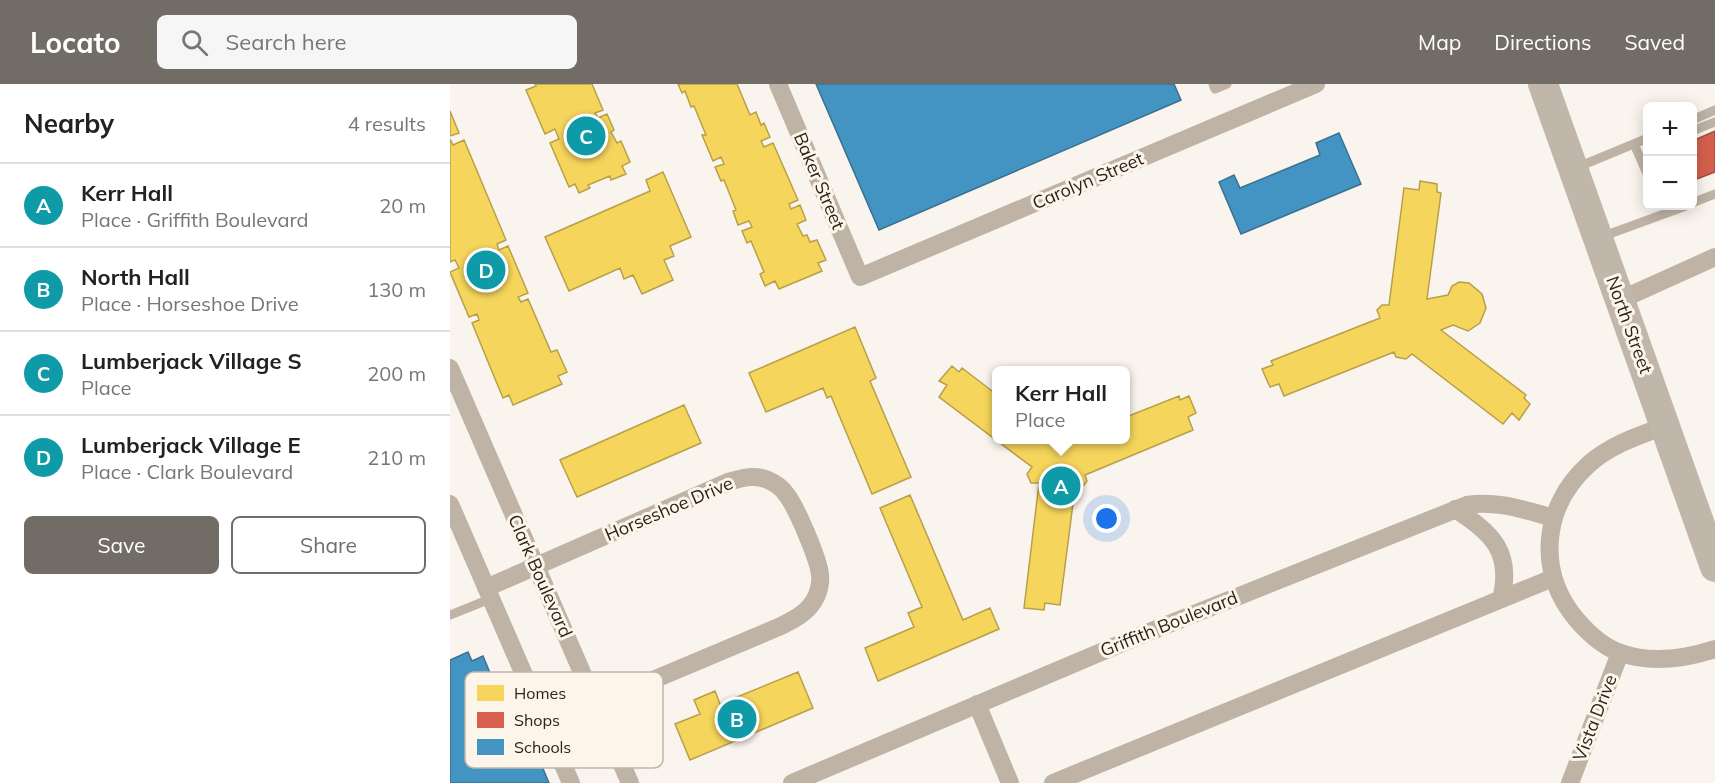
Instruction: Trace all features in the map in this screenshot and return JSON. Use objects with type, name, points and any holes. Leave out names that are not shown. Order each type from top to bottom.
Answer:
[{"type":"main road","name":"North Street","points":[[1543,84],[1715,567]]},
{"type":"street","name":"Baker Street","points":[[778,84],[861,277]]},
{"type":"street","name":"Carolyn Street","points":[[861,277],[1316,84]]},
{"type":"street","points":[[1620,300],[1715,257]]},
{"type":"street","name":"Clark Boulevard","points":[[450,368],[582,672]]},
{"type":"street","points":[[1665,426],[1616,445],[1587,466],[1565,491],[1550,534],[1553,578],[1568,606],[1585,629],[1603,644],[1620,653],[1639,657],[1674,659],[1715,649]]},
{"type":"street","name":"Horseshoe Drive","points":[[488,594],[535,567],[698,495],[746,477],[769,480],[787,495],[795,509],[820,575],[816,596],[804,613],[781,626],[663,676]]},
{"type":"street","name":"Griffith Boulevard","points":[[792,783],[977,704],[1455,509],[1489,502],[1509,505],[1554,518]]},
{"type":"street","points":[[450,504],[522,672]]},
{"type":"street","points":[[1455,509],[1474,521],[1493,540],[1500,551],[1505,573],[1501,599]]},
{"type":"street","points":[[1053,783],[1553,578]]},
{"type":"street","name":"Vista Drive","points":[[1570,783],[1620,653]]},
{"type":"street","points":[[977,704],[1010,783]]},
{"type":"street","points":[[564,768],[571,783]]},
{"type":"street","name":"Clark Boulevard","points":[[624,768],[630,783]]},
{"type":"lane","points":[[1213,84],[1215,89],[1227,84]]},
{"type":"lane","points":[[1697,118],[1715,110]]},
{"type":"lane","points":[[1697,129],[1715,122]]},
{"type":"lane","points":[[1573,169],[1643,140]]},
{"type":"lane","points":[[1634,144],[1643,166]]},
{"type":"lane","points":[[1697,201],[1715,194]]},
{"type":"lane","points":[[1598,238],[1662,210]]},
{"type":"lane","points":[[450,615],[488,594]]},
{"type":"building: Homes","points":[[535,84],[592,84],[603,110],[595,113],[598,118],[607,114],[614,130],[611,132],[617,143],[621,141],[630,162],[622,166],[626,174],[611,180],[610,176],[588,185],[590,188],[579,193],[575,184],[569,187],[550,143],[559,139],[555,129],[545,134],[526,90],[536,86]]},
{"type":"building: Homes","points":[[678,84],[737,84],[750,115],[756,112],[761,125],[764,123],[770,137],[761,141],[764,147],[773,143],[798,200],[789,204],[791,209],[800,205],[806,220],[797,224],[803,236],[807,235],[810,242],[817,240],[826,260],[818,263],[822,271],[779,289],[775,281],[765,286],[760,274],[764,272],[751,241],[747,243],[742,231],[752,227],[749,221],[738,225],[733,211],[736,210],[724,180],[721,181],[715,167],[724,164],[721,157],[713,161],[702,135],[706,135],[694,106],[691,107],[685,91],[682,93]]},
{"type":"building: Homes","points":[[450,111],[459,133],[450,136]]},
{"type":"building: Homes","points":[[450,139],[453,145],[464,140],[506,240],[497,244],[499,250],[508,246],[528,293],[518,297],[521,302],[528,299],[551,352],[557,350],[567,372],[558,376],[562,384],[513,405],[509,395],[503,398],[472,323],[479,320],[477,314],[469,317],[450,272],[459,268],[455,260],[450,262]]},
{"type":"building: Homes","points":[[663,172],[691,237],[670,246],[674,256],[664,260],[673,280],[642,294],[633,275],[624,279],[620,268],[569,291],[545,237],[650,191],[646,180]]},
{"type":"building: Homes","points":[[1420,181],[1437,184],[1437,192],[1441,193],[1427,299],[1448,295],[1452,286],[1459,282],[1469,283],[1482,294],[1486,308],[1480,323],[1468,331],[1453,325],[1441,330],[1526,395],[1524,398],[1530,404],[1519,420],[1512,413],[1503,424],[1412,354],[1406,359],[1396,357],[1394,352],[1284,396],[1279,384],[1270,387],[1262,369],[1273,365],[1271,361],[1380,318],[1377,310],[1382,305],[1389,305],[1404,188],[1419,190]]},
{"type":"building: Homes","points":[[855,327],[876,378],[870,381],[911,477],[872,494],[831,396],[827,398],[823,388],[766,412],[749,373]]},
{"type":"building: Homes","points":[[952,366],[959,372],[962,368],[992,391],[992,437],[939,397],[947,385],[939,381]]},
{"type":"building: Homes","points":[[1179,396],[1180,400],[1189,396],[1196,413],[1188,417],[1193,430],[1085,475],[1087,481],[1081,489],[1075,488],[1060,605],[1045,603],[1044,610],[1024,608],[1039,483],[1031,483],[1027,474],[1032,467],[1001,444],[1130,444],[1130,415]]},
{"type":"building: Homes","points":[[684,405],[701,443],[577,497],[560,460]]},
{"type":"building: Homes","points":[[910,495],[963,620],[990,608],[999,629],[878,681],[865,648],[914,627],[908,613],[922,607],[880,508]]},
{"type":"building: Homes","points":[[798,672],[813,708],[690,760],[675,724],[700,714],[694,700],[715,691],[720,704]]},
{"type":"building: Shops","points":[[1715,131],[1715,172],[1697,179],[1697,156],[1697,139]]},
{"type":"building: Schools","points":[[816,84],[1174,84],[1181,100],[879,230]]},
{"type":"building: Schools","points":[[1339,133],[1361,184],[1241,234],[1219,182],[1234,175],[1240,188],[1320,155],[1316,143]]},
{"type":"building: Schools","points":[[468,652],[472,661],[483,656],[490,672],[465,672],[465,768],[543,768],[549,783],[450,783],[450,660]]},
{"type":"place","name":"Lumberjack Village S","points":[[586,136]]},
{"type":"place","name":"Lumberjack Village E","points":[[486,270]]},
{"type":"place","name":"Kerr Hall","points":[[1061,486]]},
{"type":"place","name":"North Hall","points":[[737,719]]}]
